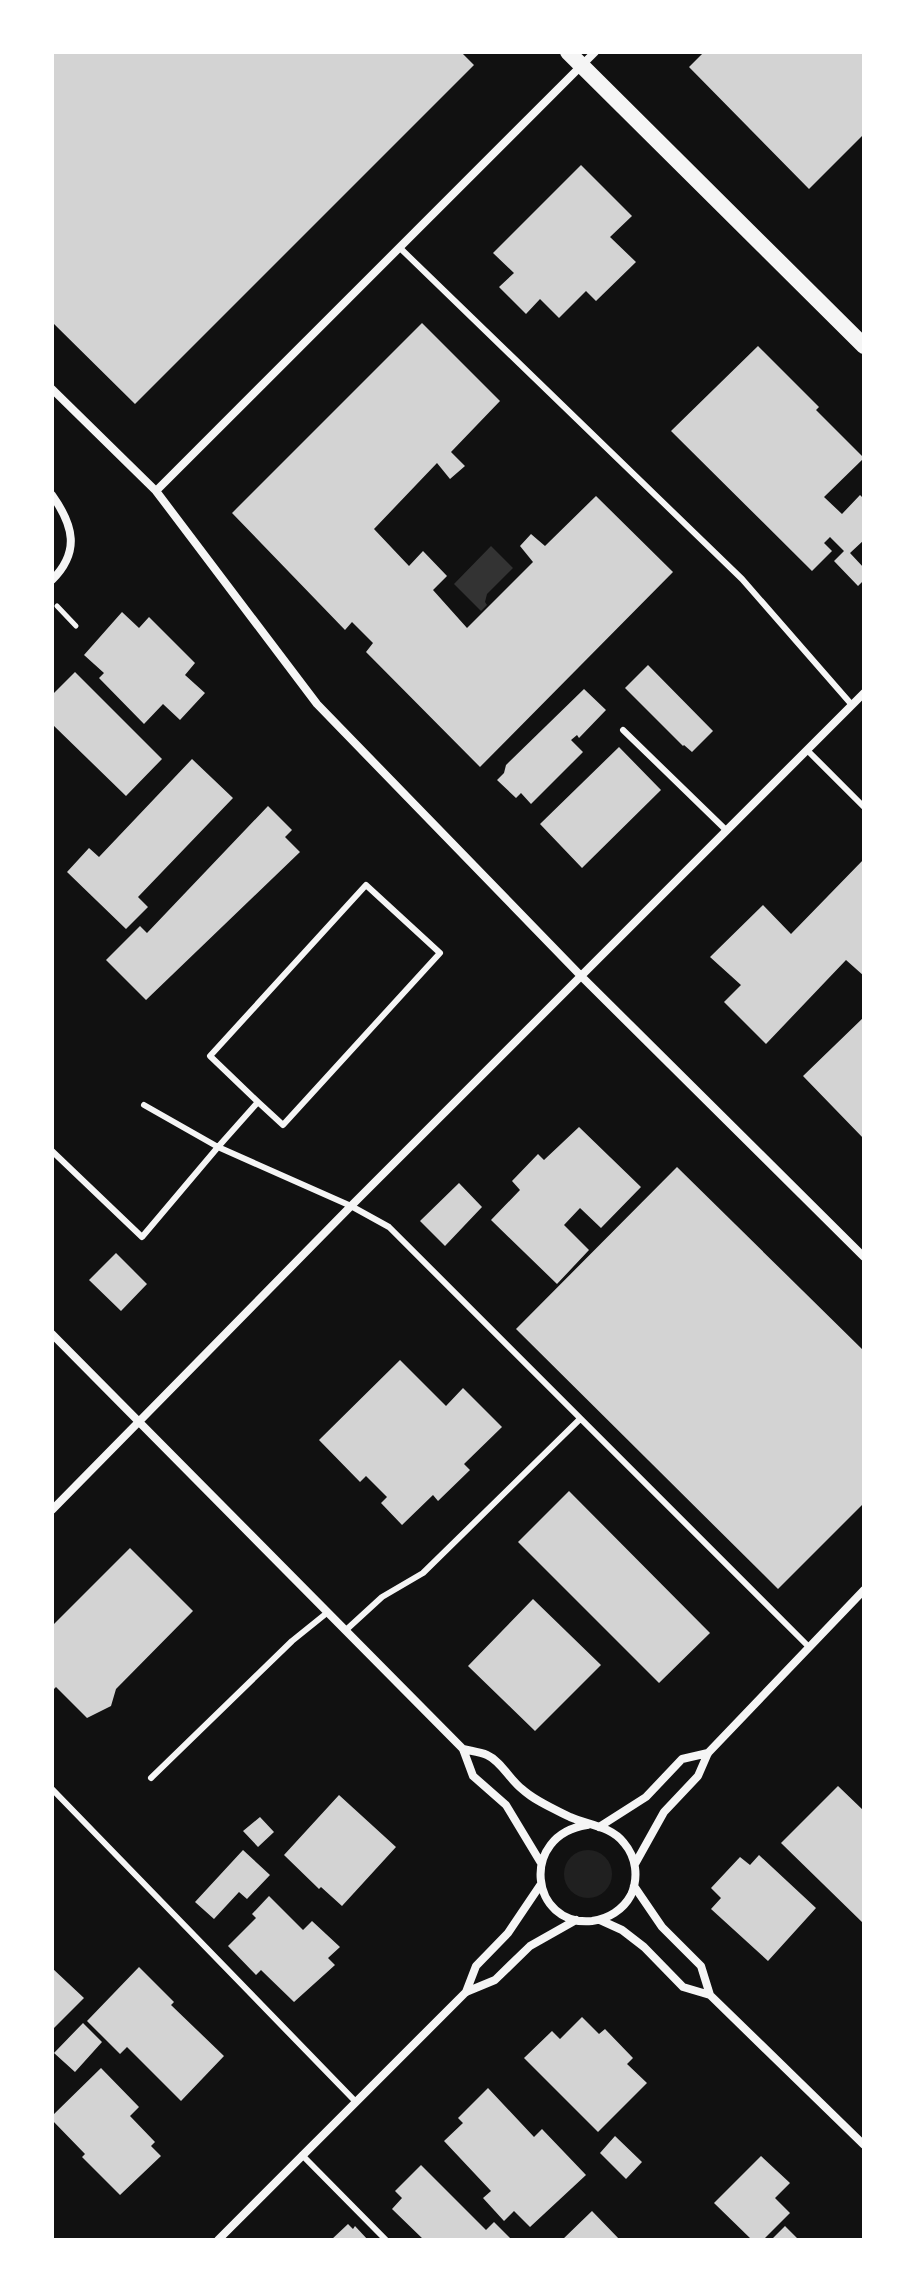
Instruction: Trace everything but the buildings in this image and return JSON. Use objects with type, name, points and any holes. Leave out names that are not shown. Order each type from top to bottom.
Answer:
[{"type":"main road","points":[[568,52],[864,346]]},
{"type":"street","points":[[156,491],[595,52]]},
{"type":"street","points":[[52,389],[156,491],[317,704],[581,976],[864,1257]]},
{"type":"street","points":[[52,495],[70,527],[72,547],[65,566],[52,580]]},
{"type":"street","points":[[52,1510],[864,693]]},
{"type":"street","points":[[52,1334],[463,1749],[473,1776],[506,1805],[541,1863]]},
{"type":"street","points":[[218,2240],[466,1992],[495,1980],[530,1946],[576,1920],[600,1920],[621,1908],[634,1886],[635,1864],[648,1837],[664,1812],[698,1776],[708,1753],[864,1590]]},
{"type":"street","points":[[463,1749],[489,1756],[522,1790],[622,1840],[635,1864]]},
{"type":"street","points":[[599,1827],[646,1797],[682,1759],[708,1753]]},
{"type":"street","points":[[576,1920],[554,1907],[546,1896],[541,1884],[541,1863],[544,1852],[558,1836],[567,1830],[587,1825]]},
{"type":"street","points":[[466,1992],[476,1966],[508,1933],[541,1884]]},
{"type":"street","points":[[634,1886],[662,1927],[701,1966],[710,1995]]},
{"type":"street","points":[[600,1920],[622,1930],[644,1947],[683,1987],[710,1995],[864,2145]]},
{"type":"lane","points":[[400,248],[742,579],[852,705]]},
{"type":"lane","points":[[623,730],[727,831]]},
{"type":"lane","points":[[807,750],[864,807]]},
{"type":"lane","points":[[366,885],[440,953],[283,1125],[258,1102],[210,1056],[366,885]]},
{"type":"lane","points":[[52,1151],[142,1237],[258,1102]]},
{"type":"lane","points":[[144,1105],[218,1147],[351,1206],[389,1227],[809,1647]]},
{"type":"lane","points":[[346,1630],[382,1597],[423,1573],[580,1419]]},
{"type":"lane","points":[[151,1778],[292,1641],[328,1612]]},
{"type":"lane","points":[[52,1789],[355,2101]]},
{"type":"lane","points":[[302,2155],[386,2240]]},
{"type":"path","points":[[57,606],[76,626]]},
{"type":"shaded area","points":[[491,546],[513,568],[487,594],[487,605],[481,611],[454,584]]},
{"type":"shaded area","points":[[588,1850],[605,1857],[612,1874],[605,1891],[588,1898],[571,1891],[564,1874],[571,1857]]}]
